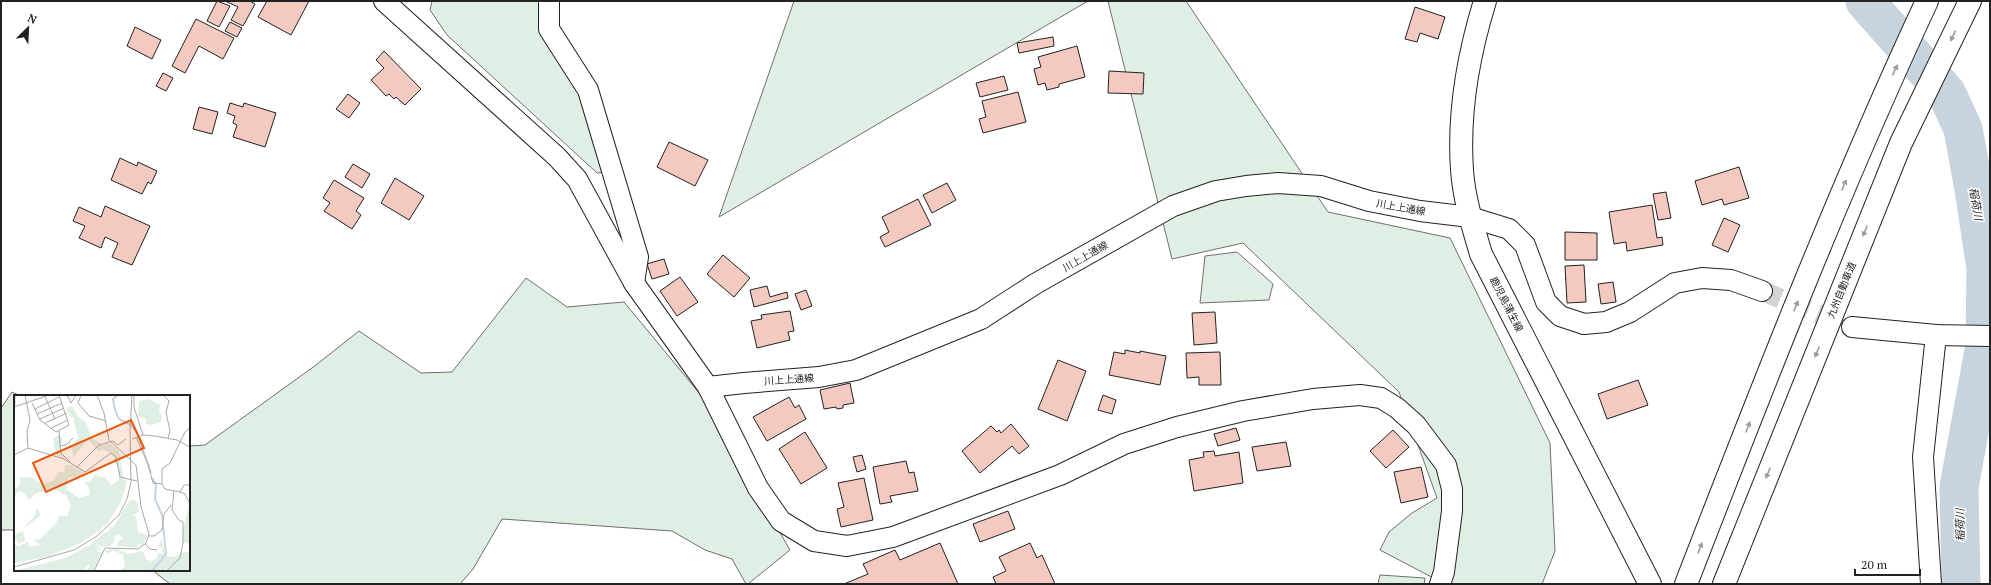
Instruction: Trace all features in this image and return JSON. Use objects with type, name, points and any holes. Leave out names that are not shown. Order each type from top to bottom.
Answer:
[{"type":"main road","name":"鹿児島蒲生線","points":[[1485,1],[1472,44],[1464,94],[1462,171],[1470,217],[1481,254],[1650,584]]},
{"type":"main road","points":[[1686,584],[1844,186],[1878,105],[1927,1]]},
{"type":"main road","name":"九州自動車道","points":[[1724,584],[1901,143],[1970,1]]},
{"type":"street","points":[[384,1],[557,157],[577,179],[634,283],[708,387],[758,488],[781,521],[814,541],[847,546],[894,537],[1060,475],[1124,444],[1177,427],[1243,411],[1313,399],[1360,395],[1381,398],[1397,408],[1416,425],[1446,465],[1452,488],[1452,511],[1444,572],[1440,584]]},
{"type":"street","points":[[549,1],[549,29],[588,90],[638,257],[634,283]]},
{"type":"street","name":"川上上通線","points":[[708,387],[819,377],[856,370],[981,320],[1035,284],[1173,206],[1216,191],[1278,183],[1321,186],[1376,203],[1420,211],[1470,217],[1509,229],[1525,245],[1546,302],[1560,316],[1584,324],[1606,322],[1630,312],[1674,283],[1702,278],[1731,280],[1762,292]]},
{"type":"street","points":[[1852,327],[1936,335],[1962,334],[1990,336]]},
{"type":"street","points":[[1932,584],[1923,457],[1936,335]]},
{"type":"green space","points":[[432,1],[542,1],[582,92],[605,172],[597,173],[447,35],[430,10]]},
{"type":"green space","points":[[794,1],[1088,1],[719,217]]},
{"type":"green space","points":[[1108,1],[1186,1],[1328,212],[1450,238],[1550,443],[1555,551],[1542,584],[1440,584],[1441,582],[1380,550],[1389,532],[1412,513],[1437,498],[1399,392],[1243,243],[1172,259]]},
{"type":"green space","points":[[1237,252],[1273,284],[1269,300],[1200,303],[1205,256]]},
{"type":"green space","points":[[526,278],[567,307],[624,302],[700,394],[790,550],[748,584],[746,584],[732,559],[705,550],[672,531],[502,519],[473,569],[460,584],[170,584],[153,571],[190,571],[190,446],[205,445],[316,365],[359,331],[421,373],[452,372]]},
{"type":"green space","points":[[12,392],[19,395],[14,395],[14,530],[1,530],[1,408]]},
{"type":"green space","points":[[1380,575],[1425,578],[1424,584],[1378,584]]},
{"type":"building","points":[[217,1],[230,6],[219,27],[207,21]]},
{"type":"building","points":[[225,1],[250,1],[255,4],[243,26],[231,20],[238,7]]},
{"type":"building","points":[[267,1],[309,1],[291,35],[258,17]]},
{"type":"building","points":[[1415,7],[1445,17],[1438,39],[1420,33],[1417,42],[1405,39]]},
{"type":"building","points":[[196,19],[234,38],[223,59],[199,46],[185,73],[172,66]]},
{"type":"building","points":[[230,22],[242,28],[237,37],[225,31]]},
{"type":"building","points":[[135,27],[161,40],[152,59],[127,46]]},
{"type":"building","points":[[1053,37],[1054,46],[1019,53],[1017,43]]},
{"type":"building","points":[[1077,46],[1085,77],[1059,84],[1059,87],[1047,90],[1045,83],[1038,85],[1034,69],[1041,67],[1038,57]]},
{"type":"building","points":[[384,51],[421,89],[405,105],[396,97],[394,99],[389,94],[386,96],[371,80],[384,68],[376,60]]},
{"type":"building","points":[[1109,71],[1144,73],[1143,94],[1108,93]]},
{"type":"building","points":[[163,73],[173,78],[166,91],[156,86]]},
{"type":"building","points":[[1004,76],[1008,90],[980,97],[976,83]]},
{"type":"building","points":[[1018,92],[1026,122],[983,133],[979,119],[986,117],[982,101]]},
{"type":"building","points":[[348,94],[360,103],[349,118],[336,109]]},
{"type":"building","points":[[230,103],[243,107],[244,103],[276,113],[265,147],[233,137],[237,125],[233,123],[235,116],[227,113]]},
{"type":"building","points":[[199,107],[218,112],[212,134],[193,129]]},
{"type":"building","points":[[669,142],[708,160],[695,186],[657,167]]},
{"type":"building","points":[[120,158],[137,166],[138,162],[157,171],[151,184],[148,182],[142,194],[111,180]]},
{"type":"building","points":[[353,164],[370,174],[362,188],[345,177]]},
{"type":"building","points":[[1739,167],[1749,198],[1724,205],[1722,199],[1702,205],[1695,181]]},
{"type":"building","points":[[395,178],[424,196],[409,220],[381,203]]},
{"type":"building","points":[[334,180],[364,198],[356,211],[361,215],[352,229],[324,211],[330,203],[323,198]]},
{"type":"building","points":[[947,183],[956,200],[932,213],[923,195]]},
{"type":"building","points":[[1666,192],[1671,218],[1658,220],[1653,194]]},
{"type":"building","points":[[918,199],[931,225],[885,247],[880,237],[889,232],[882,217]]},
{"type":"building","points":[[1652,205],[1657,238],[1662,237],[1663,245],[1627,251],[1626,242],[1614,244],[1609,212]]},
{"type":"building","points":[[105,206],[150,226],[132,265],[112,257],[118,243],[105,237],[101,248],[79,238],[85,226],[73,221],[79,207],[101,217]]},
{"type":"building","points":[[1724,218],[1740,225],[1728,252],[1712,245]]},
{"type":"building","points":[[1565,232],[1597,233],[1597,260],[1565,260]]},
{"type":"building","points":[[723,255],[750,278],[734,297],[707,274]]},
{"type":"building","points":[[664,259],[669,274],[652,279],[647,264]]},
{"type":"building","points":[[1584,265],[1586,302],[1567,303],[1565,266]]},
{"type":"building","points":[[680,277],[698,302],[677,316],[660,291]]},
{"type":"building","points":[[1613,282],[1616,302],[1601,304],[1598,284]]},
{"type":"building","points":[[767,286],[770,297],[787,292],[788,298],[754,307],[750,290]]},
{"type":"building","points":[[806,290],[812,306],[801,310],[795,294]]},
{"type":"building","points":[[790,311],[794,331],[788,332],[790,340],[757,348],[751,321],[762,319],[761,315]]},
{"type":"building","points":[[1215,312],[1217,343],[1194,345],[1192,313]]},
{"type":"building","points":[[1125,350],[1166,356],[1160,385],[1109,375],[1114,352],[1125,354]]},
{"type":"building","points":[[1220,352],[1221,385],[1199,385],[1199,377],[1187,378],[1186,353]]},
{"type":"building","points":[[1058,360],[1086,371],[1067,421],[1038,409]]},
{"type":"building","points":[[1638,380],[1648,405],[1607,419],[1598,394]]},
{"type":"building","points":[[850,383],[854,403],[843,405],[843,408],[837,409],[836,407],[824,409],[820,390]]},
{"type":"building","points":[[1103,395],[1116,400],[1112,414],[1098,410]]},
{"type":"building","points":[[789,397],[795,408],[799,405],[806,419],[767,441],[753,417]]},
{"type":"building","points":[[1011,424],[1029,446],[1019,454],[1012,446],[980,473],[962,451],[991,426],[997,432],[999,430],[1001,433]]},
{"type":"building","points":[[1236,428],[1240,440],[1218,446],[1214,434]]},
{"type":"building","points":[[1393,430],[1409,447],[1386,468],[1370,451]]},
{"type":"building","points":[[805,432],[827,468],[801,484],[779,449]]},
{"type":"building","points":[[1286,442],[1291,466],[1257,471],[1252,447]]},
{"type":"building","points":[[1214,451],[1215,456],[1239,452],[1243,483],[1194,491],[1189,460],[1204,457],[1203,452]]},
{"type":"building","points":[[862,455],[866,469],[857,472],[853,457]]},
{"type":"building","points":[[906,461],[909,473],[914,472],[918,491],[890,496],[892,502],[880,504],[873,467]]},
{"type":"building","points":[[1421,467],[1428,497],[1401,503],[1394,472]]},
{"type":"building","points":[[864,478],[873,520],[841,527],[837,509],[844,507],[838,483]]},
{"type":"building","points":[[1008,511],[1015,529],[980,542],[973,524]]},
{"type":"building","points":[[940,543],[958,584],[844,584],[868,574],[863,564],[895,550],[900,560]]},
{"type":"building","points":[[1030,543],[1037,558],[1042,555],[1055,584],[996,584],[993,577],[1006,571],[999,557]]},
{"type":"waterway","name":"稲荷川","points":[[1865,1],[1947,94],[1963,129],[1974,189],[1986,269],[1985,345],[1959,487],[1961,584]]},
{"type":"tunnel","points":[[1762,291],[1852,327]]}]
